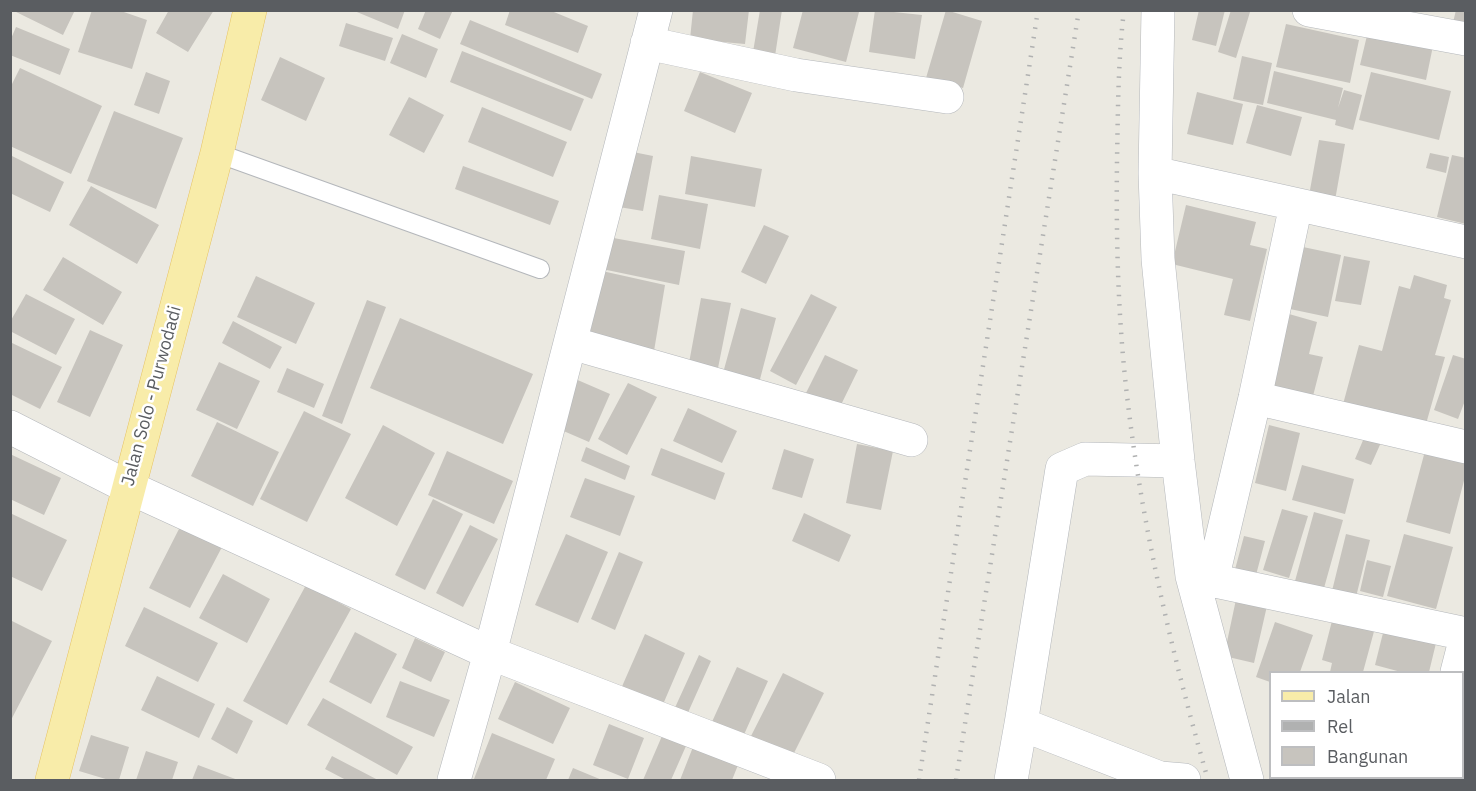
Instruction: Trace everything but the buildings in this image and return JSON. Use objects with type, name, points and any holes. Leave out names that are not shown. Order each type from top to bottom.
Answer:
[{"type":"main road","name":"Jalan Solo - Purwodadi","points":[[52,780],[217,153],[250,10]]},
{"type":"street","points":[[454,780],[490,653],[656,10]]},
{"type":"street","points":[[1158,10],[1155,173],[1158,259],[1178,460],[1247,780]]},
{"type":"street","points":[[1309,10],[1466,39]]},
{"type":"street","points":[[647,43],[796,75],[946,97]]},
{"type":"street","points":[[1155,173],[1466,242]]},
{"type":"street","points":[[1202,578],[1255,398],[1296,205]]},
{"type":"street","points":[[571,343],[910,440]]},
{"type":"street","points":[[1255,398],[1466,447]]},
{"type":"street","points":[[10,427],[128,487],[490,653],[819,780]]},
{"type":"street","points":[[1011,780],[1062,469],[1085,459],[1178,460]]},
{"type":"street","points":[[1202,578],[1466,636],[1457,671]]},
{"type":"street","points":[[1021,724],[1160,778],[1184,780]]},
{"type":"lane","points":[[217,153],[540,269]]},
{"type":"railway","points":[[919,780],[1038,10]]},
{"type":"railway","points":[[956,780],[1079,10]]},
{"type":"railway","points":[[1124,10],[1119,85],[1117,190],[1118,282],[1125,374],[1134,452],[1160,594],[1208,780]]}]
